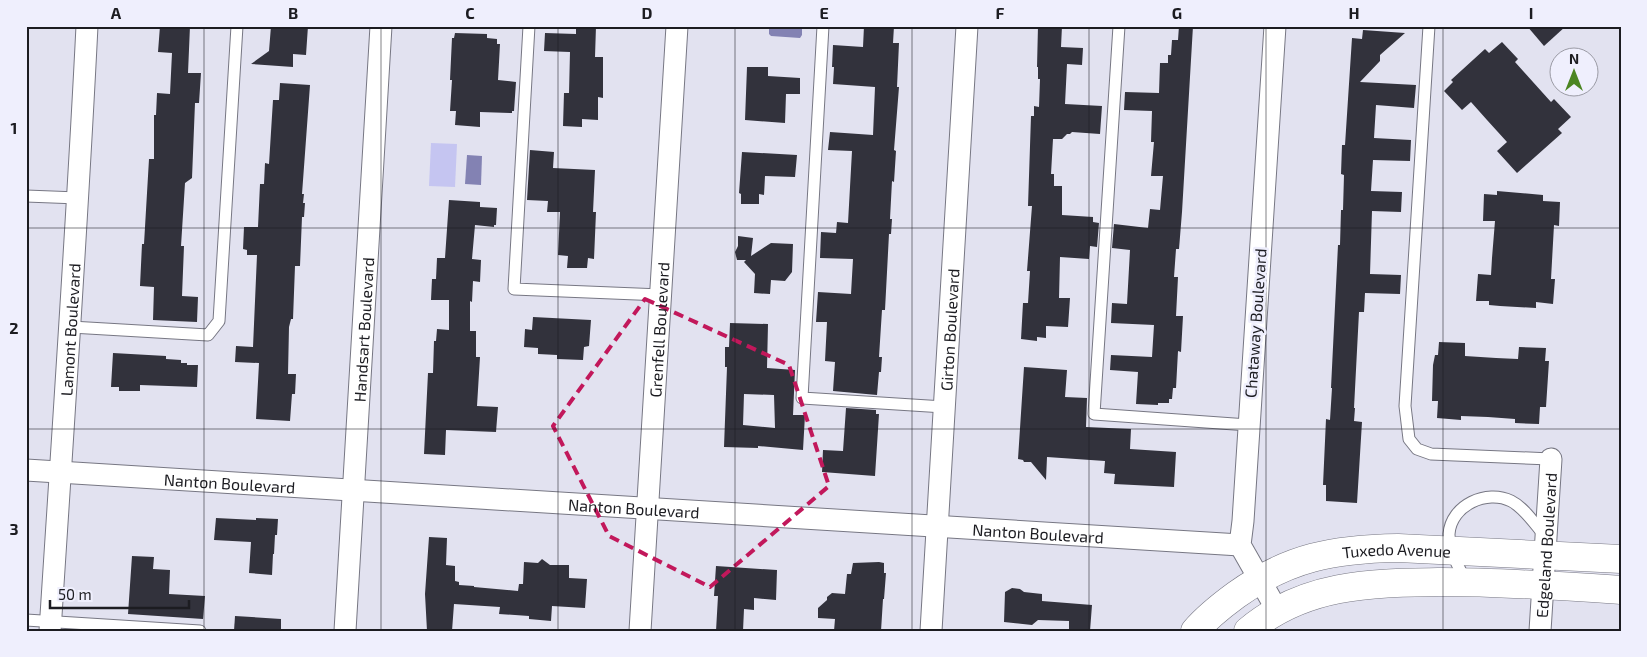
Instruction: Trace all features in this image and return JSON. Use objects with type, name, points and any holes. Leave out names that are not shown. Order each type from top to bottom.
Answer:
[{"type":"main road","name":"Tuxedo Avenue","points":[[1195,631],[1214,612],[1259,579],[1305,558],[1332,552],[1362,548],[1450,550],[1545,546],[1621,559]]},
{"type":"main road","name":"Tuxedo Avenue","points":[[1248,631],[1262,618],[1306,597],[1382,582],[1466,582],[1621,590]]},
{"type":"street","name":"Lamont Boulevard","points":[[50,626],[70,328],[87,26]]},
{"type":"street","name":"Handsart Boulevard","points":[[345,631],[381,26]]},
{"type":"street","name":"Grenfell Boulevard","points":[[640,631],[676,26]]},
{"type":"street","name":"Girton Boulevard","points":[[931,631],[967,26]]},
{"type":"street","name":"Chataway Boulevard","points":[[1240,545],[1275,26]]},
{"type":"street","name":"Edgeland Boulevard","points":[[1540,631],[1551,459]]},
{"type":"street","name":"Nanton Boulevard","points":[[26,470],[647,510],[1240,545]]},
{"type":"street","points":[[1240,545],[1277,610]]},
{"type":"lane","points":[[70,328],[208,335],[218,321],[237,26]]},
{"type":"lane","points":[[529,26],[514,289],[661,295]]},
{"type":"lane","points":[[823,26],[802,398],[944,407]]},
{"type":"lane","points":[[1119,26],[1094,414],[1248,424]]},
{"type":"lane","points":[[1429,26],[1405,406],[1409,439],[1417,449],[1431,454],[1551,459]]},
{"type":"lane","points":[[26,196],[78,198]]},
{"type":"lane","points":[[1466,582],[1450,550],[1449,533],[1456,515],[1466,506],[1486,497],[1501,497],[1512,502],[1520,507],[1545,546]]},
{"type":"lane","points":[[26,620],[50,626],[200,631]]},
{"type":"highlighted area","points":[[645,299],[789,365],[829,486],[710,587],[609,536],[553,426]]},
{"type":"shaded area","points":[[769,26],[802,26],[802,35],[800,38],[771,36],[769,34]]},
{"type":"shaded area","points":[[431,143],[457,144],[455,187],[429,186]]},
{"type":"shaded area","points":[[467,155],[482,156],[481,185],[465,184]]},
{"type":"building","points":[[160,26],[190,26],[188,73],[201,73],[199,103],[195,103],[192,178],[185,183],[181,246],[184,246],[182,296],[198,297],[197,322],[153,320],[154,287],[140,286],[149,159],[154,159],[154,115],[156,115],[157,93],[170,94],[172,53],[158,52]]},
{"type":"building","points":[[271,26],[308,26],[306,55],[293,54],[293,67],[251,64],[269,51]]},
{"type":"building","points":[[576,26],[596,26],[595,57],[603,57],[603,98],[598,97],[598,120],[582,119],[582,127],[563,126],[564,93],[569,93],[570,52],[544,51],[545,33],[576,34]]},
{"type":"building","points":[[864,26],[894,26],[893,43],[899,43],[897,87],[899,87],[894,150],[896,151],[890,219],[892,219],[891,234],[889,234],[885,310],[882,310],[879,357],[882,357],[877,395],[833,391],[835,362],[825,361],[827,322],[816,322],[818,292],[851,294],[853,259],[820,258],[821,232],[836,233],[837,222],[848,223],[852,151],[828,150],[830,132],[873,135],[875,87],[833,84],[833,45],[863,47]]},
{"type":"building","points":[[1038,26],[1062,26],[1061,47],[1083,48],[1082,65],[1067,64],[1065,104],[1102,106],[1100,134],[1072,132],[1062,139],[1053,139],[1051,174],[1054,174],[1054,186],[1062,186],[1062,215],[1093,217],[1093,222],[1099,223],[1097,247],[1090,246],[1089,259],[1060,257],[1059,298],[1070,298],[1068,327],[1046,326],[1046,338],[1037,337],[1037,341],[1021,339],[1023,303],[1028,303],[1030,271],[1027,271],[1032,206],[1028,206],[1031,116],[1034,116],[1034,106],[1039,107],[1040,79],[1038,79],[1037,67]]},
{"type":"building","points":[[1179,26],[1193,26],[1182,212],[1179,249],[1176,249],[1174,277],[1178,277],[1176,316],[1183,316],[1181,352],[1178,351],[1176,388],[1173,388],[1172,399],[1169,399],[1169,403],[1158,403],[1158,405],[1136,404],[1138,372],[1110,370],[1111,355],[1152,357],[1154,325],[1111,323],[1112,303],[1127,304],[1130,250],[1112,248],[1114,224],[1148,228],[1150,209],[1160,210],[1163,176],[1151,176],[1154,142],[1151,142],[1152,111],[1124,110],[1125,92],[1159,93],[1160,63],[1168,63],[1168,55],[1171,55],[1172,40],[1178,40]]},
{"type":"building","points":[[1527,26],[1566,26],[1544,46]]},
{"type":"building","points":[[1363,30],[1405,33],[1380,55],[1380,61],[1360,82],[1416,85],[1414,108],[1376,105],[1374,138],[1411,140],[1410,161],[1373,160],[1371,191],[1402,192],[1401,212],[1372,211],[1370,274],[1401,275],[1400,294],[1365,293],[1364,312],[1359,312],[1354,421],[1362,422],[1357,503],[1326,501],[1326,485],[1323,485],[1326,419],[1330,420],[1332,388],[1338,245],[1340,245],[1341,210],[1343,210],[1344,175],[1341,174],[1342,145],[1345,145],[1352,38],[1362,39]]},
{"type":"building","points":[[455,33],[487,34],[487,38],[497,39],[497,44],[500,44],[498,80],[516,82],[514,111],[512,113],[480,112],[480,127],[455,125],[456,111],[450,111],[452,80],[450,80],[452,38],[454,38]]},
{"type":"building","points":[[1502,42],[1518,59],[1515,62],[1551,102],[1554,99],[1571,117],[1558,129],[1562,133],[1517,173],[1497,151],[1507,142],[1471,102],[1462,110],[1444,91],[1453,82],[1451,80],[1485,49],[1489,53]]},
{"type":"building","points":[[747,67],[768,67],[768,76],[800,78],[800,94],[786,94],[785,123],[745,120]]},
{"type":"building","points":[[280,83],[310,85],[302,194],[304,194],[303,203],[305,203],[304,217],[302,217],[300,266],[295,266],[293,319],[291,319],[289,327],[288,374],[296,374],[295,394],[292,394],[290,421],[256,419],[259,363],[235,362],[236,346],[253,347],[257,255],[247,255],[247,250],[243,249],[244,227],[258,227],[260,184],[264,184],[265,163],[269,164],[273,100],[279,100]]},
{"type":"building","points":[[530,150],[554,152],[553,168],[595,170],[593,212],[596,212],[594,259],[588,258],[587,268],[567,268],[568,256],[558,255],[560,212],[547,212],[548,201],[527,200]]},
{"type":"building","points":[[742,152],[797,155],[795,177],[765,176],[764,195],[759,194],[759,204],[741,204],[741,194],[739,193]]},
{"type":"building","points":[[1497,191],[1543,195],[1543,201],[1560,202],[1559,226],[1554,225],[1551,279],[1555,279],[1553,304],[1536,302],[1536,308],[1489,305],[1489,301],[1476,301],[1478,274],[1491,275],[1495,221],[1483,221],[1484,194],[1497,195]]},
{"type":"building","points":[[449,200],[480,202],[480,207],[497,208],[496,225],[494,227],[475,225],[472,259],[481,260],[480,282],[473,281],[472,302],[470,301],[470,331],[476,331],[476,357],[480,357],[477,406],[498,407],[496,432],[446,430],[445,455],[424,454],[428,373],[433,373],[434,341],[436,341],[437,329],[449,330],[449,300],[431,300],[432,279],[436,279],[437,258],[445,258]]},
{"type":"building","points":[[738,236],[753,238],[751,256],[771,243],[793,244],[792,272],[785,281],[771,280],[770,294],[754,293],[755,274],[744,262],[746,260],[737,260],[735,252],[738,246]]},
{"type":"building","points":[[533,317],[591,320],[589,346],[584,347],[583,360],[557,359],[557,355],[538,354],[538,348],[524,347],[525,329],[532,330]]},
{"type":"building","points":[[730,323],[768,324],[767,368],[795,370],[793,415],[805,415],[803,450],[758,446],[758,448],[724,447],[727,367],[725,367],[725,347],[729,347]],"holes":[[[744,394],[774,395],[775,428],[743,425]]]},
{"type":"building","points":[[1439,342],[1465,343],[1465,356],[1496,358],[1518,359],[1519,347],[1546,348],[1545,361],[1549,361],[1546,407],[1540,407],[1539,424],[1515,423],[1515,419],[1488,417],[1461,416],[1461,420],[1437,418],[1438,401],[1432,401],[1433,365],[1435,355],[1438,355]]},
{"type":"building","points":[[113,353],[166,356],[166,359],[181,360],[181,363],[187,363],[187,365],[198,365],[197,387],[140,385],[140,391],[119,391],[119,387],[111,387]]},
{"type":"building","points":[[1024,367],[1067,370],[1065,397],[1087,398],[1086,427],[1131,429],[1130,449],[1176,452],[1174,487],[1114,484],[1115,474],[1104,473],[1105,461],[1047,457],[1046,480],[1031,462],[1024,462],[1018,459]]},
{"type":"building","points":[[846,408],[876,410],[876,414],[879,414],[875,476],[822,472],[823,450],[843,451]]},
{"type":"building","points":[[216,518],[278,519],[272,575],[249,573],[251,542],[214,540]]},
{"type":"building","points":[[429,537],[447,538],[446,565],[455,566],[455,581],[459,582],[459,585],[518,591],[519,584],[523,584],[524,562],[538,563],[542,559],[550,565],[569,565],[569,578],[587,579],[585,608],[552,606],[551,621],[529,619],[529,616],[499,614],[500,607],[454,604],[452,631],[427,631],[425,594]]},
{"type":"building","points":[[132,556],[154,557],[153,569],[170,570],[169,594],[205,596],[203,619],[128,614]]},
{"type":"building","points":[[853,563],[884,563],[884,573],[886,573],[881,631],[834,631],[835,619],[818,618],[818,608],[827,600],[827,597],[832,593],[845,594],[847,574],[851,574]]},
{"type":"building","points":[[716,566],[777,570],[776,600],[754,598],[754,610],[744,609],[743,631],[716,631],[718,596],[714,596]]},
{"type":"building","points":[[1012,588],[1020,589],[1024,592],[1042,594],[1042,601],[1092,605],[1090,631],[1069,631],[1069,621],[1038,620],[1032,625],[1004,622],[1005,592]]},
{"type":"building","points":[[235,616],[281,619],[281,631],[234,631]]}]
